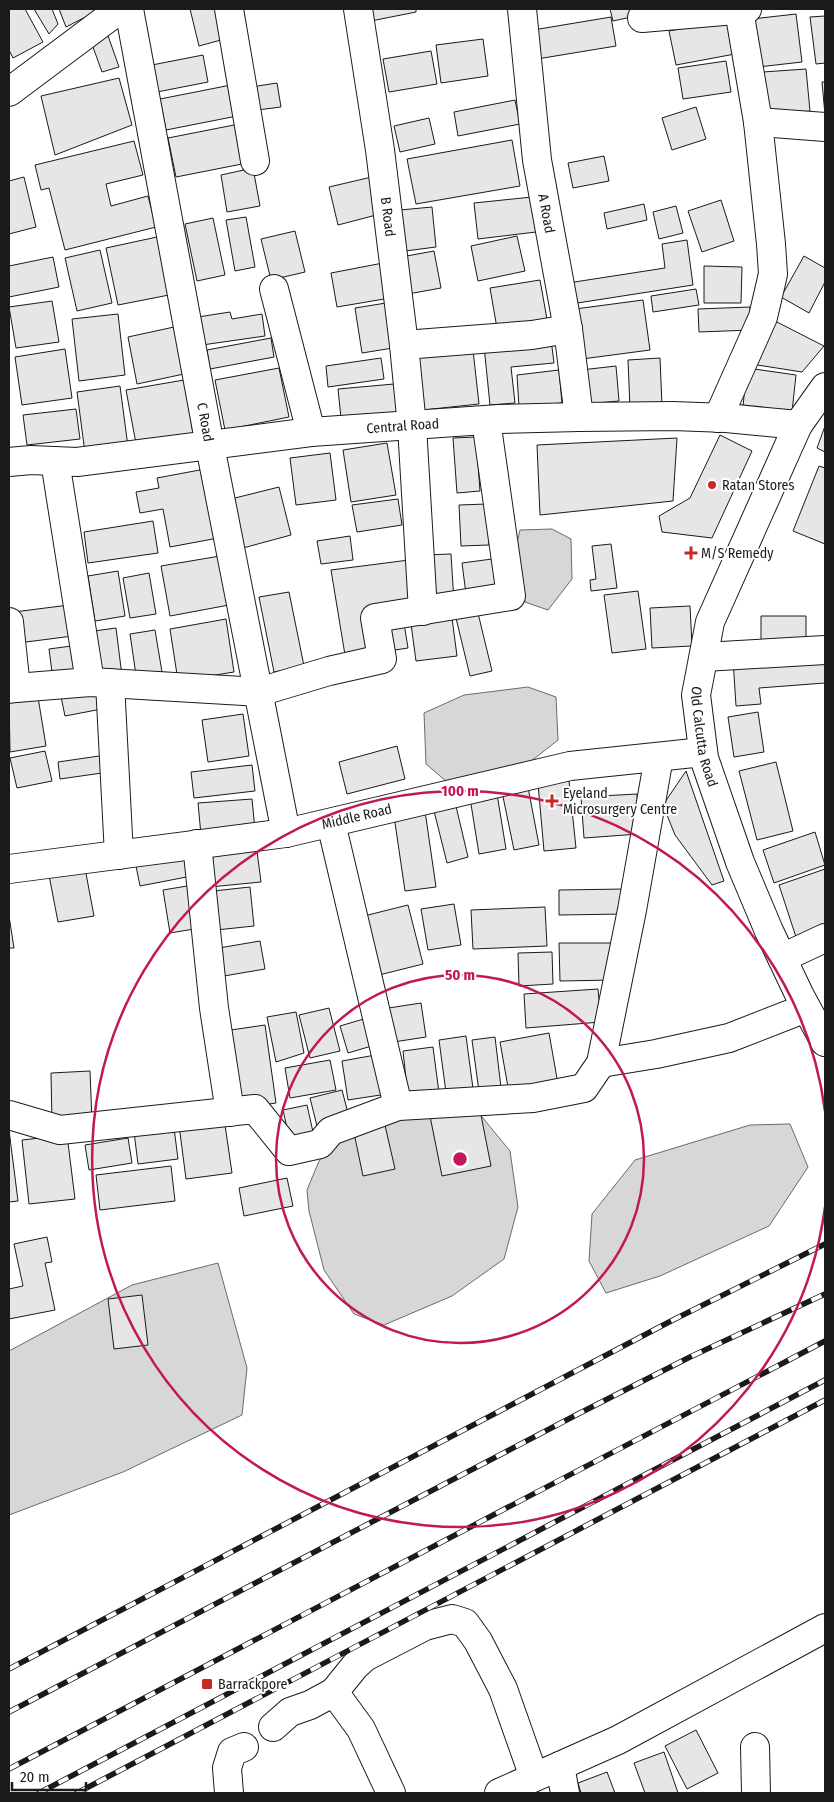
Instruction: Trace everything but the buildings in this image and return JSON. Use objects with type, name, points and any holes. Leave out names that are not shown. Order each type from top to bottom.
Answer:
[{"type":"street","points":[[14,78],[120,9]]},
{"type":"street","name":"C Road","points":[[128,9],[210,446],[286,833]]},
{"type":"street","points":[[229,9],[255,161]]},
{"type":"street","name":"B Road","points":[[358,9],[380,150],[404,344],[412,426],[423,612]]},
{"type":"street","name":"A Road","points":[[522,9],[537,160],[568,329],[579,417]]},
{"type":"street","points":[[642,18],[743,9],[758,122],[773,274],[763,318],[718,418]]},
{"type":"street","points":[[758,122],[825,127]]},
{"type":"street","points":[[274,289],[312,432]]},
{"type":"street","points":[[404,344],[532,335],[568,329]]},
{"type":"street","name":"Old Calcutta Road","points":[[825,387],[798,425],[710,622],[696,695],[704,758],[740,862],[782,958],[825,1042]]},
{"type":"street","name":"Central Road","points":[[9,462],[31,460],[77,462],[101,460],[312,432],[486,420],[579,417],[718,418],[798,425]]},
{"type":"street","points":[[9,622],[12,689],[100,683],[259,692],[329,671],[382,659],[375,618],[423,612],[511,596],[486,420]]},
{"type":"street","points":[[55,461],[100,683],[119,855]]},
{"type":"street","points":[[704,657],[825,650]]},
{"type":"street","name":"Middle Road","points":[[9,869],[286,833],[570,766],[703,752]]},
{"type":"street","points":[[9,1115],[60,1130],[256,1109],[289,1151],[320,1144],[331,1131],[398,1106],[533,1098],[584,1088],[600,1063],[632,910],[659,757]]},
{"type":"street","points":[[331,823],[398,1106]]},
{"type":"street","points":[[197,844],[214,1008],[230,1112]]},
{"type":"street","points":[[782,958],[825,938]]},
{"type":"street","points":[[600,1063],[656,1054],[729,1038],[806,1008]]},
{"type":"street","points":[[273,1727],[290,1712],[334,1692],[355,1666],[365,1657],[425,1626],[452,1619],[465,1623],[478,1641],[503,1689],[534,1777]]},
{"type":"street","points":[[499,1793],[618,1740],[825,1628]]},
{"type":"street","points":[[334,1692],[361,1729],[391,1793]]},
{"type":"street","points":[[225,1791],[227,1768],[232,1752],[244,1747]]},
{"type":"street","points":[[755,1747],[756,1793]]},
{"type":"street","points":[[560,1766],[565,1793]]},
{"type":"shaded area","points":[[552,529],[571,539],[572,579],[548,610],[525,602],[515,551],[520,530]]},
{"type":"shaded area","points":[[528,687],[556,697],[558,740],[530,762],[446,781],[426,764],[424,713],[464,695]]},
{"type":"shaded area","points":[[473,1106],[510,1151],[518,1207],[504,1259],[452,1296],[384,1325],[354,1314],[324,1270],[309,1211],[307,1190],[319,1161],[353,1121]]},
{"type":"shaded area","points":[[790,1124],[808,1167],[769,1226],[660,1276],[606,1293],[589,1261],[592,1214],[635,1160],[750,1125]]},
{"type":"shaded area","points":[[218,1263],[247,1368],[242,1415],[123,1472],[9,1515],[9,1351],[132,1285]]},
{"type":"railway","points":[[9,1669],[671,1321],[825,1244]]},
{"type":"railway","points":[[9,1712],[578,1414],[690,1357],[825,1294]]},
{"type":"railway","points":[[9,1769],[825,1341]]},
{"type":"railway","points":[[39,1793],[825,1380]]},
{"type":"railway","points":[[77,1793],[825,1400]]},
{"type":"place","name":"Ratan Stores","points":[[712,485]]},
{"type":"place","name":"M/S Remedy","points":[[691,553]]},
{"type":"place","name":"Eyeland Microsurgery Centre","points":[[552,801]]},
{"type":"place","name":"Barrackpore","points":[[207,1684]]}]
